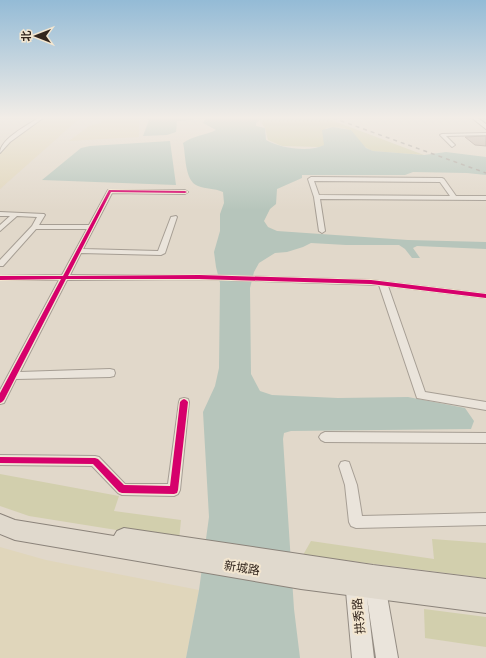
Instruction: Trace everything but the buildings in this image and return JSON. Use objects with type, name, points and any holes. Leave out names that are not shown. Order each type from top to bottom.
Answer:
[{"type":"main road","name":"新城路","points":[[0,514],[20,522],[198,555]]},
{"type":"main road","name":"新城路","points":[[0,524],[15,530],[198,555],[486,601]]},
{"type":"main road","name":"新城路","points":[[365,581],[486,590]]},
{"type":"main road","name":"拱秀路","points":[[363,658],[365,581]]},
{"type":"main road","name":"拱秀路","points":[[365,581],[387,658]]},
{"type":"street","points":[[322,231],[317,197],[311,179],[442,180],[454,198]]},
{"type":"street","points":[[0,400],[110,191],[185,192]]},
{"type":"street","points":[[317,197],[486,198]]},
{"type":"street","points":[[0,214],[42,215],[34,228],[0,264]]},
{"type":"street","points":[[0,229],[16,214]]},
{"type":"street","points":[[78,251],[161,253],[174,217]]},
{"type":"street","points":[[34,228],[91,227]]},
{"type":"street","points":[[0,278],[199,277],[383,284],[486,296]]},
{"type":"street","points":[[383,284],[421,395],[486,406]]},
{"type":"street","points":[[13,376],[110,373]]},
{"type":"street","points":[[0,460],[95,461],[122,489],[174,490],[184,402]]},
{"type":"street","points":[[325,437],[486,438]]},
{"type":"street","points":[[345,466],[351,485],[356,522],[486,519]]},
{"type":"shaded area","points":[[0,149],[45,149],[0,189]]},
{"type":"shaded area","points":[[80,149],[171,149],[176,185],[42,180]]},
{"type":"shaded area","points":[[184,149],[368,149],[373,151],[424,155],[446,152],[486,157],[486,175],[467,173],[413,172],[405,175],[302,175],[302,178],[277,189],[276,204],[270,209],[264,221],[268,227],[277,231],[408,240],[486,242],[486,249],[417,246],[413,248],[420,258],[412,258],[405,249],[399,245],[346,245],[311,243],[287,252],[275,253],[259,263],[254,272],[250,288],[251,374],[260,391],[272,395],[338,398],[408,397],[465,408],[474,421],[471,429],[291,431],[284,433],[283,439],[294,609],[300,658],[186,658],[199,590],[209,517],[203,412],[215,386],[219,368],[220,283],[214,252],[220,231],[220,214],[224,203],[223,192],[201,187],[193,183],[186,167]]},
{"type":"shaded area","points":[[369,149],[407,149],[424,155],[373,151]]},
{"type":"shaded area","points":[[0,474],[119,496],[114,511],[181,520],[179,540],[29,516],[0,506]]},
{"type":"shaded area","points":[[432,539],[486,543],[486,578],[303,555],[311,541],[434,559]]},
{"type":"shaded area","points":[[0,547],[46,560],[199,590],[186,658],[0,658]]},
{"type":"shaded area","points":[[424,609],[486,617],[486,647],[425,638]]},
{"type":"railway","points":[[418,149],[486,173]]},
{"type":"cycle path","points":[[0,400],[110,191],[185,192]]},
{"type":"cycle path","points":[[0,278],[199,277],[371,282],[486,296]]},
{"type":"cycle path","points":[[0,460],[95,461],[122,489],[174,490],[184,402]]}]
